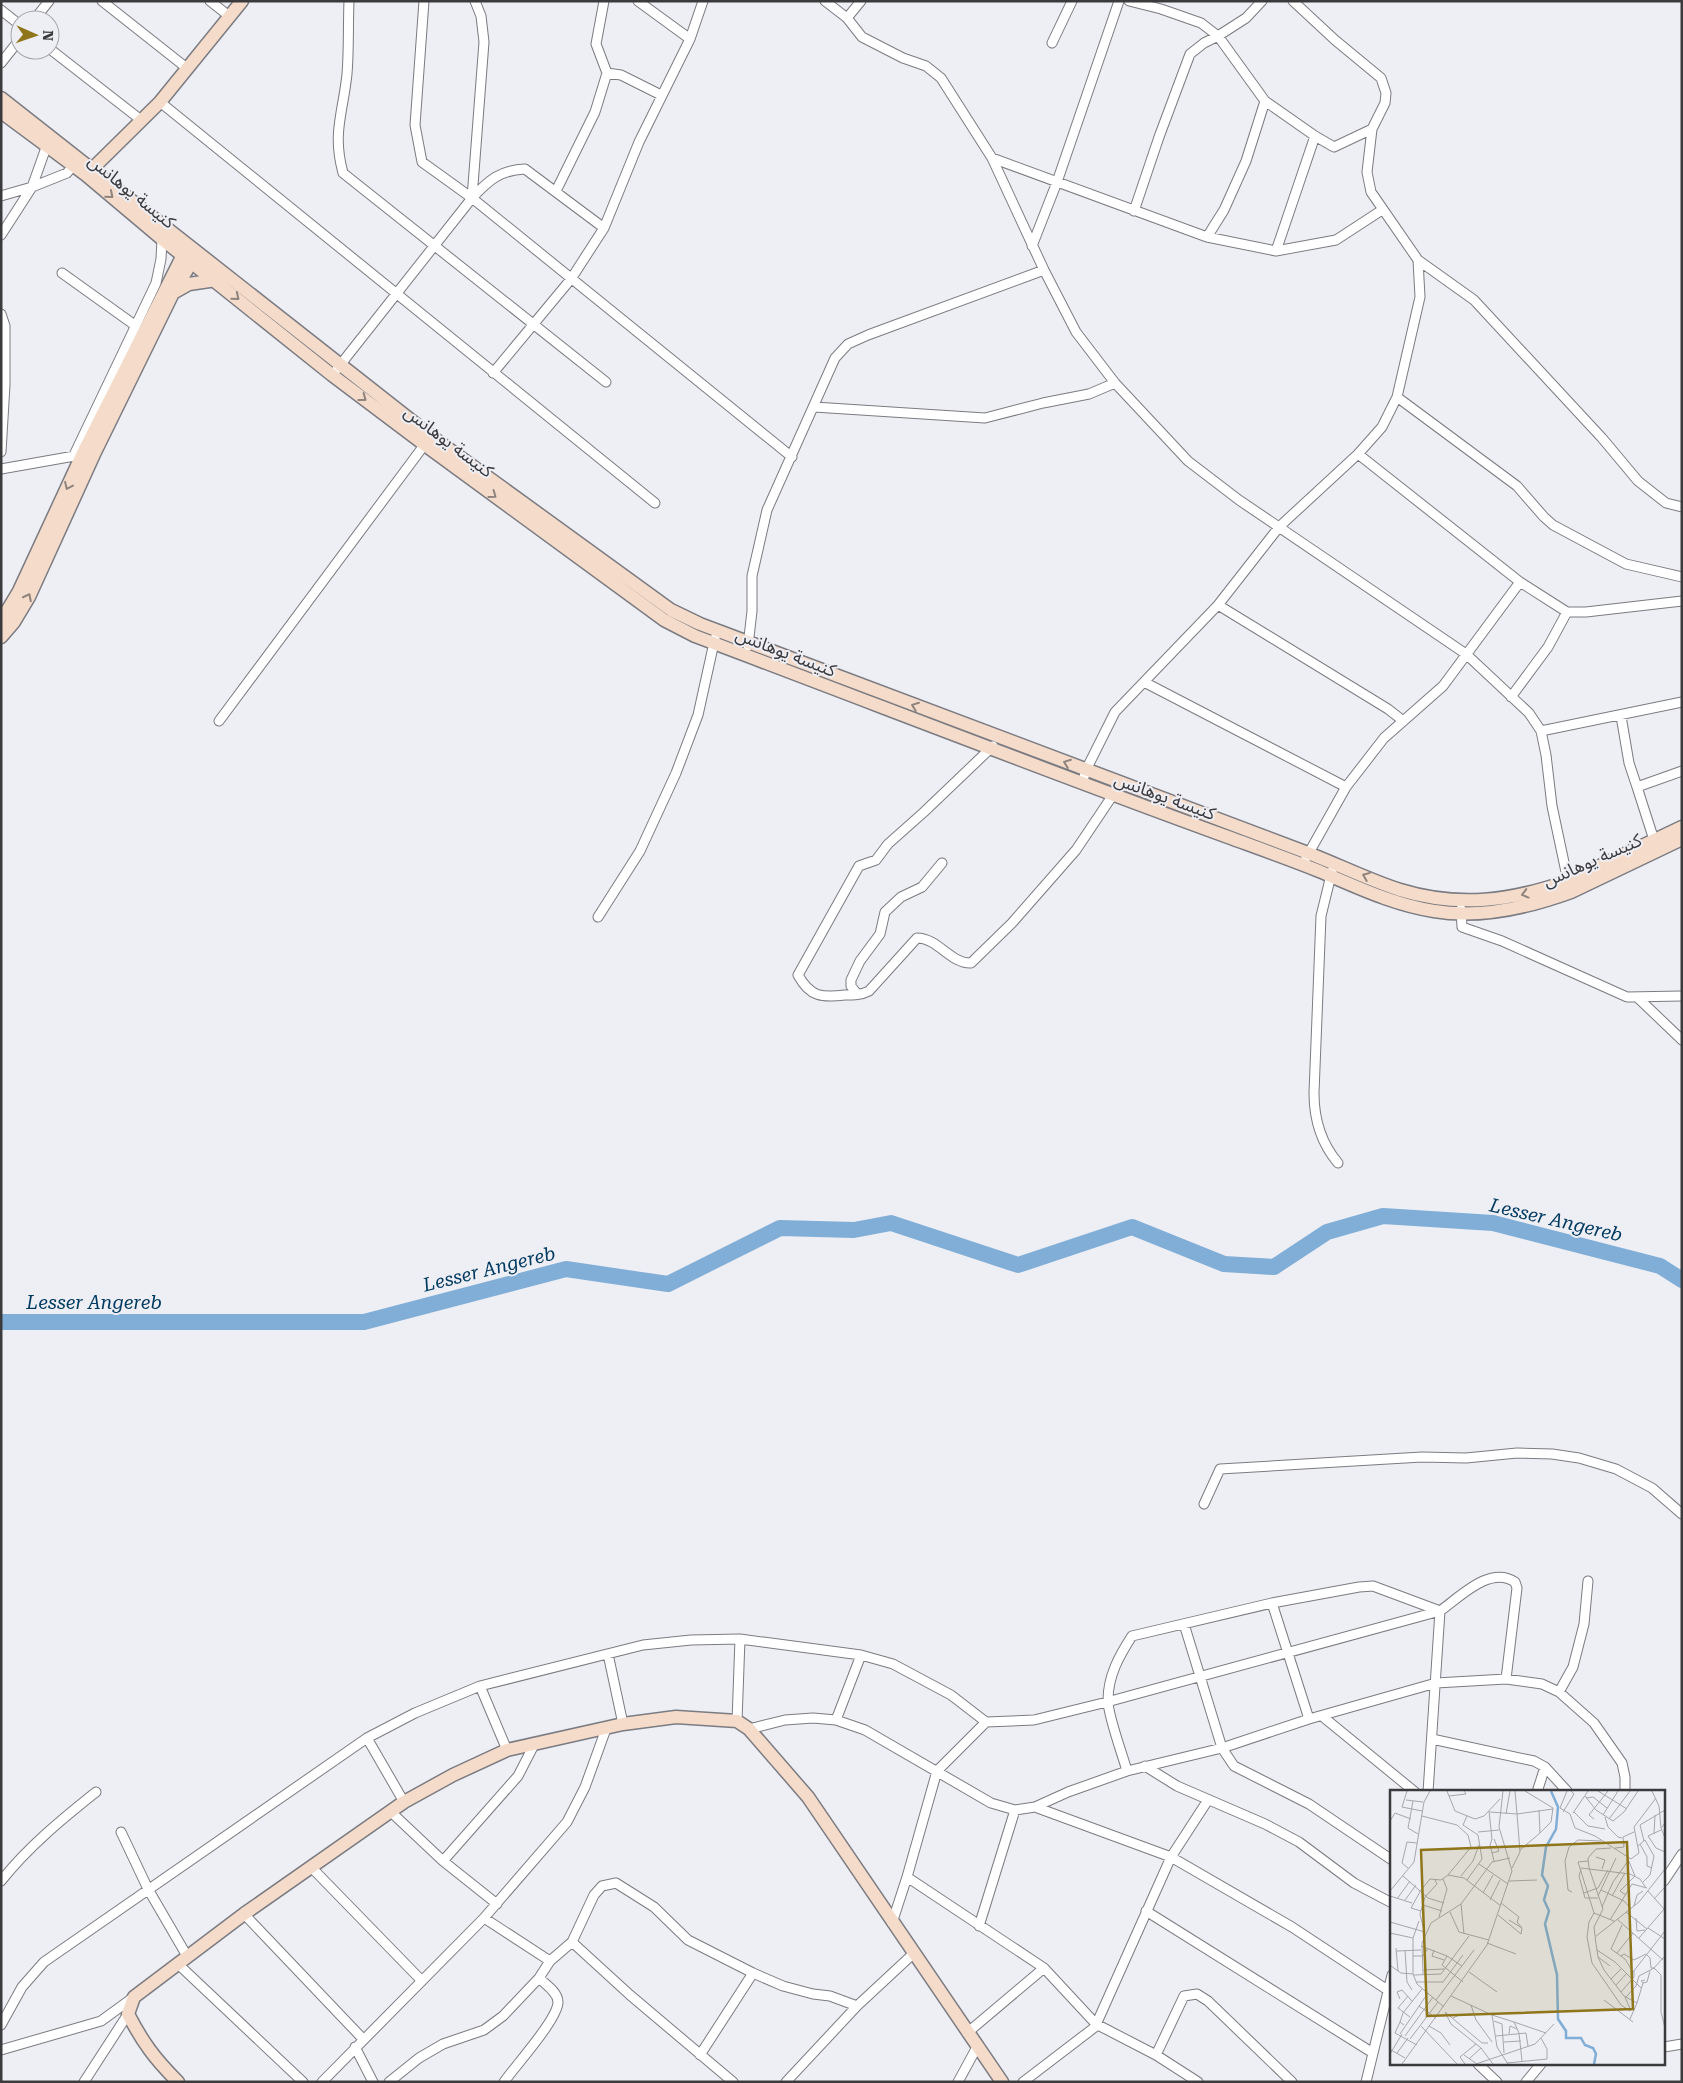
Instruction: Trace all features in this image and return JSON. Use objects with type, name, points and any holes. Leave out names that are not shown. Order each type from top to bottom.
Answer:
[{"type":"street","points":[[102,1],[188,69]]},
{"type":"street","points":[[210,1],[229,16]]},
{"type":"street","points":[[89,171],[160,102],[242,1]]},
{"type":"street","points":[[349,1],[347,74],[338,133],[338,155],[343,173],[435,244],[606,382]]},
{"type":"street","points":[[424,1],[415,125],[422,162],[472,198],[792,456]]},
{"type":"street","points":[[472,198],[484,42],[481,16],[475,1]]},
{"type":"street","points":[[556,191],[595,112],[607,73],[596,44],[604,1]]},
{"type":"street","points":[[638,1],[690,39]]},
{"type":"street","points":[[493,372],[532,323],[571,279],[604,228],[639,142],[690,39],[703,1]]},
{"type":"street","points":[[825,1],[847,18],[862,37],[902,58],[926,66],[942,78],[992,158],[1032,246],[1076,332],[1115,383],[1188,461],[1239,500],[1466,654],[1529,713],[1541,731],[1552,806],[1569,886]]},
{"type":"street","points":[[847,18],[861,1]]},
{"type":"street","points":[[1052,43],[1072,1]]},
{"type":"street","points":[[1032,246],[1057,182],[1119,1]]},
{"type":"street","points":[[1129,1],[1201,22],[1218,36],[1266,101],[1315,136],[1334,147],[1372,129]]},
{"type":"street","points":[[1161,9],[1167,1]]},
{"type":"street","points":[[1134,211],[1190,54],[1204,43],[1246,18],[1262,1]]},
{"type":"street","points":[[1293,1],[1335,40],[1381,78],[1386,93],[1385,103],[1372,129],[1367,172],[1371,192],[1418,260],[1474,300],[1602,438],[1638,481],[1666,503],[1682,506]]},
{"type":"street","points":[[1,63],[10,51]]},
{"type":"street","points":[[60,57],[140,120]]},
{"type":"street","points":[[607,73],[621,75],[661,95]]},
{"type":"street","points":[[1,98],[49,141],[89,171],[190,254],[428,440],[671,610],[715,637],[748,643],[1121,783],[1333,870],[1401,890],[1439,898],[1461,906],[1474,901],[1511,898],[1569,886],[1682,827]]},
{"type":"street","points":[[1207,237],[1224,210],[1246,161],[1266,101]]},
{"type":"street","points":[[160,102],[655,503]]},
{"type":"street","points":[[1,112],[49,141]]},
{"type":"street","points":[[1276,251],[1315,136]]},
{"type":"street","points":[[1,235],[32,187],[49,141]]},
{"type":"street","points":[[992,158],[1207,237],[1276,251],[1336,240],[1382,210]]},
{"type":"street","points":[[1,196],[32,187],[67,173],[76,162]]},
{"type":"street","points":[[336,370],[472,198],[486,183],[510,170],[525,169],[604,228]]},
{"type":"street","name":"كنيسة يوهانس","points":[[89,171],[162,239],[190,254],[216,280],[336,370]]},
{"type":"street","points":[[1,637],[14,622],[29,597],[84,454],[136,326],[156,283],[161,259],[162,239]]},
{"type":"street","points":[[84,454],[173,293],[190,254]]},
{"type":"street","points":[[1,620],[19,591],[84,454],[190,254]]},
{"type":"street","points":[[1082,784],[1086,770],[1115,712],[1218,605],[1279,527],[1358,454],[1382,428],[1397,397],[1420,297],[1418,260]]},
{"type":"street","points":[[748,657],[752,610],[752,576],[765,520],[835,358],[848,344],[868,335],[1044,270]]},
{"type":"street","points":[[62,273],[136,326]]},
{"type":"street","points":[[173,293],[189,284],[216,280]]},
{"type":"street","points":[[1,314],[5,326],[5,366],[1,452]]},
{"type":"street","points":[[814,407],[985,418],[1043,403],[1089,394],[1115,383]]},
{"type":"street","points":[[1397,397],[1517,486],[1553,525],[1626,564],[1682,578]]},
{"type":"street","points":[[219,721],[428,440]]},
{"type":"street","points":[[1,469],[84,454]]},
{"type":"street","points":[[1358,454],[1520,582],[1567,612],[1586,612],[1682,601]]},
{"type":"street","points":[[1305,859],[1346,787],[1384,738],[1402,720],[1443,686],[1520,582]]},
{"type":"street","points":[[1218,605],[1388,709],[1402,720]]},
{"type":"street","points":[[1511,697],[1548,647],[1567,612]]},
{"type":"street","points":[[598,917],[640,851],[676,773],[698,715],[715,637]]},
{"type":"street","name":"كنيسة يوهانس","points":[[715,637],[748,657],[1082,784],[1305,859]]},
{"type":"street","points":[[1144,682],[1346,787]]},
{"type":"street","points":[[1541,731],[1682,702]]},
{"type":"street","points":[[1621,716],[1630,763],[1654,840]]},
{"type":"street","points":[[998,737],[992,749],[888,844],[876,860],[859,866],[798,975],[804,987],[816,994],[827,997],[869,991],[917,938],[925,938],[964,963],[970,963],[1012,923],[1076,850],[1121,783]]},
{"type":"street","points":[[1637,787],[1682,771]]},
{"type":"street","name":"كنيسة يوهانس","points":[[1569,886],[1682,839]]},
{"type":"street","points":[[857,994],[851,986],[851,980],[860,961],[880,934],[885,912],[901,897],[922,887],[942,863]]},
{"type":"street","points":[[1333,870],[1321,916],[1314,1114],[1326,1146],[1338,1163]]},
{"type":"street","points":[[1461,906],[1462,927],[1502,941],[1627,997],[1682,996]]},
{"type":"street","points":[[1637,996],[1682,1040]]},
{"type":"street","points":[[1204,1504],[1220,1469],[1422,1457],[1466,1458],[1518,1453],[1552,1454],[1579,1458],[1616,1469],[1652,1488],[1682,1514]]},
{"type":"street","points":[[1,2025],[22,1987],[44,1962],[148,1888],[367,1738],[415,1713],[480,1686],[643,1645],[691,1640],[740,1639],[861,1655],[893,1664],[951,1695],[986,1722],[1034,1720],[1440,1612],[1484,1580],[1502,1576],[1508,1577],[1515,1582],[1517,1598],[1506,1679]]},
{"type":"street","points":[[1559,1692],[1574,1667],[1584,1624],[1588,1581]]},
{"type":"street","points":[[1127,1771],[1107,1702],[1111,1676],[1132,1636],[1272,1604],[1359,1587],[1372,1586],[1440,1612]]},
{"type":"street","points":[[1272,1604],[1309,1719]]},
{"type":"street","points":[[1428,1790],[1440,1612]]},
{"type":"street","points":[[1184,1624],[1222,1748],[1234,1766],[1309,1804],[1390,1859]]},
{"type":"street","points":[[737,1721],[740,1639]]},
{"type":"street","points":[[608,1654],[623,1724]]},
{"type":"street","points":[[836,1720],[861,1655]]},
{"type":"street","points":[[749,1729],[785,1720],[813,1718],[836,1720],[865,1730],[991,1802],[1015,1810],[1035,1807],[1068,1792],[1127,1771],[1222,1748],[1309,1719],[1436,1683],[1506,1679],[1542,1684],[1559,1692],[1594,1723],[1622,1763],[1625,1790]]},
{"type":"street","points":[[480,1686],[507,1750]]},
{"type":"street","points":[[1322,1716],[1413,1790]]},
{"type":"street","points":[[1,2050],[101,2021],[244,1914],[404,1802],[453,1774],[507,1750],[606,1730],[623,1724],[676,1717],[737,1721],[749,1729],[808,1797],[1002,2082]]},
{"type":"street","points":[[892,1923],[937,1771],[986,1722]]},
{"type":"street","points":[[322,2082],[355,2046],[484,1918],[567,1822],[585,1786],[606,1730]]},
{"type":"street","points":[[367,1738],[404,1802]]},
{"type":"street","points":[[1432,1739],[1534,1760],[1545,1767],[1566,1790]]},
{"type":"street","points":[[443,1861],[518,1776],[535,1743]]},
{"type":"street","points":[[1145,1766],[1177,1786],[1265,1824],[1299,1842],[1354,1882],[1390,1902]]},
{"type":"street","points":[[1538,1790],[1545,1767]]},
{"type":"street","points":[[1,1882],[11,1868],[55,1825],[96,1792]]},
{"type":"street","points":[[1023,2082],[1095,2027],[1170,1857],[1208,1800]]},
{"type":"street","points":[[1035,1807],[1170,1857],[1292,1927],[1390,1992],[1366,2082]]},
{"type":"street","points":[[979,1926],[1015,1810]]},
{"type":"street","points":[[391,1812],[443,1861],[497,1904]]},
{"type":"street","points":[[121,1832],[183,1960],[303,2082]]},
{"type":"street","points":[[1666,1878],[1682,1854]]},
{"type":"street","points":[[311,1867],[422,1981]]},
{"type":"street","points":[[907,1877],[1044,1968],[1096,2024],[1156,2056],[1198,2082]]},
{"type":"street","points":[[388,2082],[419,2058],[443,2044],[484,2030],[502,2016],[539,1978],[550,1961],[572,1942],[594,1895],[602,1886],[616,1883],[654,1907],[688,1940],[752,1973],[783,1986],[813,1994],[830,1996],[857,2006]]},
{"type":"street","points":[[1146,1910],[1373,2053]]},
{"type":"street","points":[[244,1914],[364,2039]]},
{"type":"street","points":[[484,1918],[550,1961]]},
{"type":"street","points":[[572,1942],[733,2082]]},
{"type":"street","points":[[786,2082],[857,2006],[914,1953]]},
{"type":"street","points":[[967,2033],[1044,1968]]},
{"type":"street","points":[[700,2055],[752,1973]]},
{"type":"street","points":[[504,2082],[554,2015],[558,2001],[555,1994],[539,1978]]},
{"type":"street","points":[[1156,2056],[1184,1996],[1197,1994],[1208,2001],[1292,2082]]},
{"type":"street","points":[[84,2082],[128,2014],[134,1997]]},
{"type":"street","points":[[128,2014],[140,2038],[154,2058],[178,2082]]},
{"type":"street","points":[[1666,2046],[1682,2044]]},
{"type":"street","points":[[355,2046],[373,2082]]},
{"type":"street","points":[[958,2082],[977,2047]]},
{"type":"street","points":[[1480,2066],[1497,2082]]},
{"type":"street","points":[[1526,2082],[1539,2066]]},
{"type":"waterway","name":"Lesser Angereb","points":[[1,1322],[364,1322],[566,1269],[668,1284],[780,1228],[854,1230],[891,1223],[1018,1265],[1132,1227],[1224,1264],[1274,1267],[1327,1232],[1383,1216],[1493,1223],[1660,1266],[1682,1280]]}]
